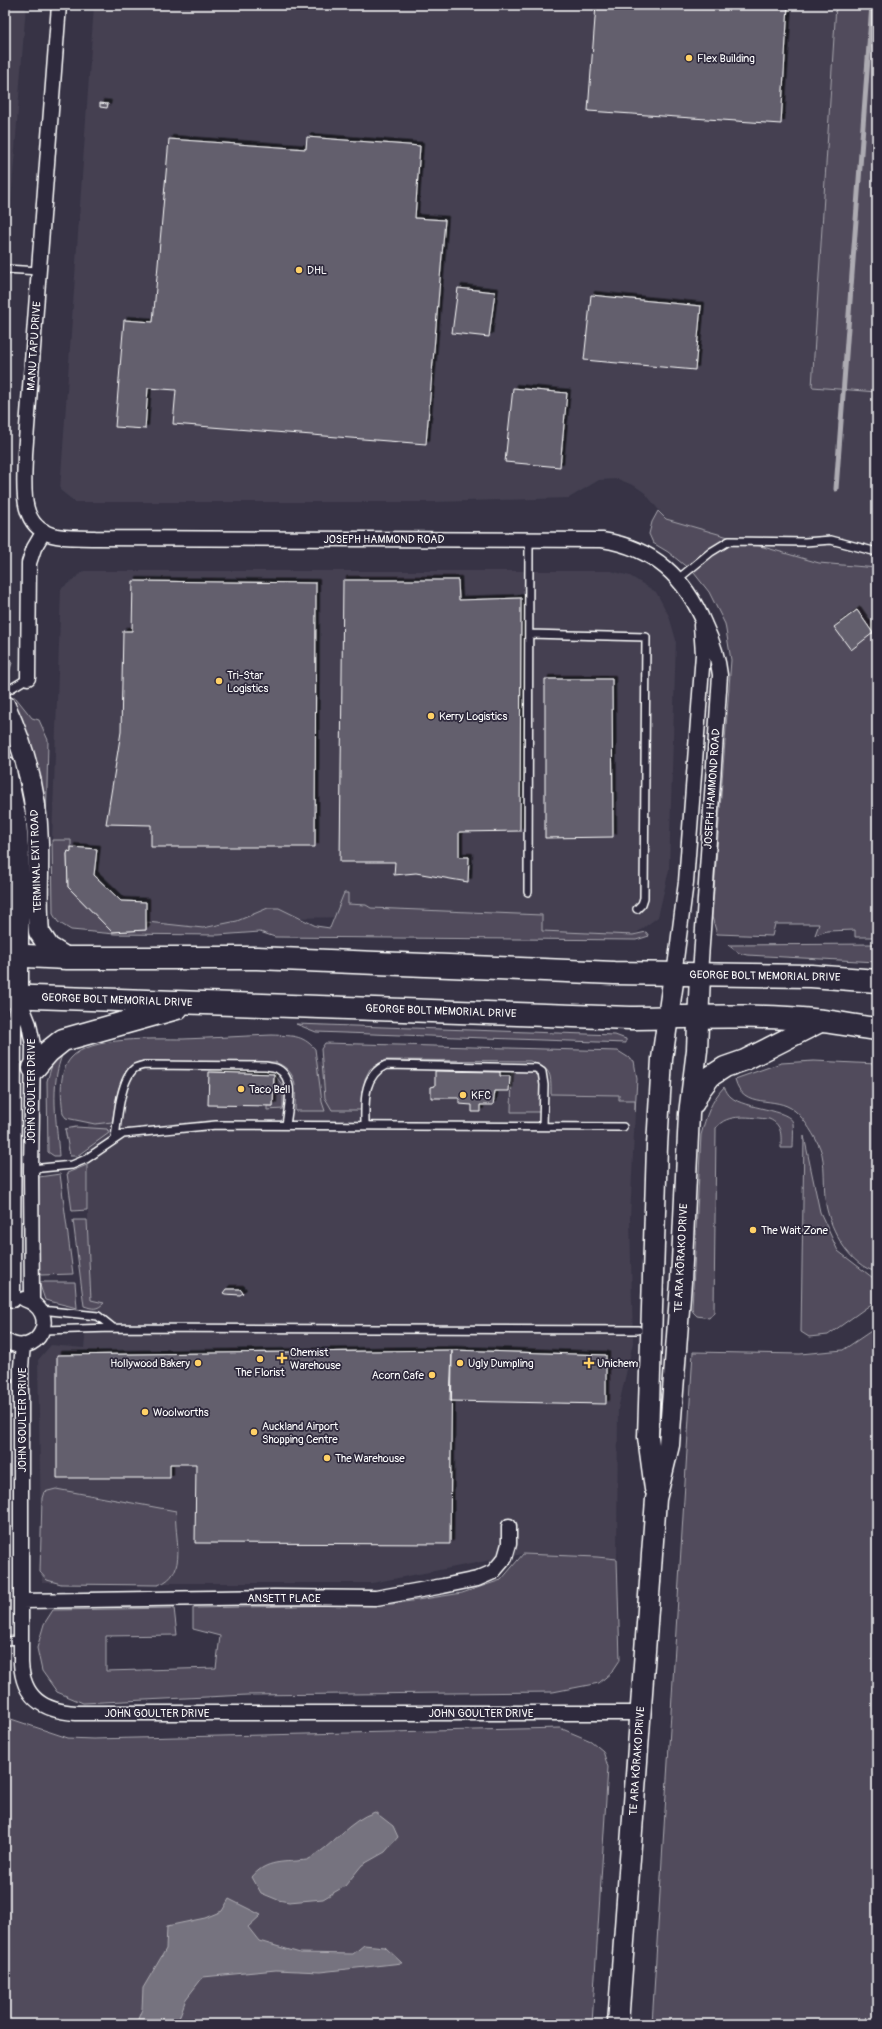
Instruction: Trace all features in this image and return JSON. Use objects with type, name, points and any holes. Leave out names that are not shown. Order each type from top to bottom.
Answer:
[{"type":"main road","name":"GEORGE BOLT MEMORIAL DRIVE","points":[[11,955],[67,958],[257,958],[674,975],[811,976],[877,981]]},
{"type":"main road","name":"GEORGE BOLT MEMORIAL DRIVE","points":[[12,996],[630,1018],[699,1017],[822,1021],[877,1029]]},
{"type":"main road","points":[[34,1068],[48,1052],[63,1040],[200,1003]]},
{"type":"street","name":"MANU TAPU DRIVE","points":[[44,531],[29,515],[25,498],[25,454],[59,5]]},
{"type":"street","name":"JOSEPH HAMMOND ROAD","points":[[44,531],[61,537],[95,538],[602,540],[628,545],[655,559],[678,579],[698,608],[715,648],[720,674],[700,974]]},
{"type":"street","points":[[28,678],[29,563],[34,548],[44,531]]},
{"type":"street","name":"JOSEPH HAMMOND ROAD","points":[[674,975],[686,882],[703,654],[703,634],[698,608]]},
{"type":"street","name":"TERMINAL EXIT ROAD","points":[[5,706],[18,738],[34,798],[38,841],[39,932],[49,947],[67,958]]},
{"type":"street","name":"TERMINAL EXIT ROAD","points":[[5,766],[15,814],[18,848],[11,955],[12,996]]},
{"type":"street","name":"TE ARA KŌRAKO DRIVE","points":[[618,2024],[656,1499],[669,1445],[681,1282],[689,1114],[699,1017],[700,974]]},
{"type":"street","name":"TE ARA KŌRAKO DRIVE","points":[[656,1499],[648,1437],[657,1146],[662,1059],[674,975]]},
{"type":"street","name":"JOHN GOULTER DRIVE","points":[[12,996],[27,1017],[32,1037],[34,1068],[31,1170],[36,1305],[44,1323],[43,1330]]},
{"type":"street","name":"JOHN GOULTER DRIVE","points":[[9,1302],[14,1023],[12,996]]},
{"type":"street","points":[[689,1114],[700,1090],[711,1076],[725,1067],[745,1060],[822,1021]]},
{"type":"street","points":[[9,1302],[24,1299],[36,1305]]},
{"type":"street","points":[[5,1340],[23,1346],[36,1341],[43,1330]]},
{"type":"street","name":"JOHN GOULTER DRIVE","points":[[23,1346],[21,1367],[22,1674],[28,1690],[40,1703],[56,1711],[66,1712],[640,1713]]},
{"type":"street","name":"ANSETT PLACE","points":[[22,1601],[274,1597],[376,1598],[464,1582],[493,1572],[505,1558],[509,1544],[509,1526]]},
{"type":"lane","points":[[5,269],[40,271]]},
{"type":"lane","points":[[528,892],[529,539]]},
{"type":"lane","points":[[678,579],[711,552],[729,541],[805,542],[830,540],[877,552]]},
{"type":"lane","points":[[529,634],[646,637],[644,898],[642,904],[636,909]]},
{"type":"lane","points":[[5,692],[28,678]]},
{"type":"lane","points":[[115,1139],[118,1111],[127,1079],[135,1068],[144,1065],[266,1066],[278,1068],[287,1079],[289,1091],[286,1125]]},
{"type":"lane","points":[[365,1125],[366,1090],[370,1078],[379,1068],[386,1065],[536,1068],[542,1072],[544,1085],[543,1126]]},
{"type":"lane","points":[[31,1170],[72,1166],[86,1159],[123,1134],[165,1128],[216,1125],[623,1126]]},
{"type":"lane","points":[[36,1305],[98,1316],[113,1328]]},
{"type":"lane","points":[[43,1330],[113,1328],[638,1330]]},
{"type":"lane","points":[[5,1641],[21,1640]]},
{"type":"shaded area","points":[[5,5],[26,5],[7,254],[5,254]]},
{"type":"shaded area","points":[[94,5],[836,5],[812,387],[877,392],[877,568],[819,563],[666,519],[645,493],[635,486],[618,479],[599,480],[569,498],[435,502],[75,502],[60,490]]},
{"type":"shaded area","points":[[836,5],[877,5],[877,392],[812,387]]},
{"type":"shaded area","points":[[658,511],[666,519],[819,563],[877,568],[877,937],[855,937],[855,930],[827,931],[815,935],[819,924],[775,924],[772,936],[717,934],[712,917],[731,660],[725,624],[709,592],[694,573],[668,552],[653,543],[649,534],[652,522]]},
{"type":"shaded area","points":[[84,571],[611,571],[630,576],[656,592],[669,616],[676,640],[669,870],[658,917],[634,935],[542,931],[542,915],[276,918],[177,934],[115,934],[71,930],[58,922],[53,914],[52,840],[61,589]]},
{"type":"shaded area","points":[[5,658],[12,663],[8,675],[5,675]]},
{"type":"shaded area","points":[[12,698],[16,698],[32,718],[39,720],[48,740],[46,832]]},
{"type":"shaded area","points":[[52,840],[71,840],[71,852],[68,851],[67,854],[68,887],[112,932],[146,930],[147,922],[203,928],[237,921],[268,908],[279,908],[316,926],[330,928],[344,893],[348,893],[348,904],[366,905],[371,908],[542,915],[542,931],[633,935],[646,932],[649,936],[636,940],[275,937],[260,932],[218,935],[115,934],[71,930],[58,922],[53,914]]},
{"type":"shaded area","points":[[876,944],[877,962],[747,955],[739,953],[728,945]]},
{"type":"shaded area","points":[[296,1024],[615,1035],[626,1039],[626,1043],[316,1032]]},
{"type":"shaded area","points":[[272,1035],[301,1038],[315,1049],[322,1102],[325,1111],[295,1111],[295,1088],[292,1076],[283,1066],[275,1062],[138,1062],[131,1067],[122,1080],[112,1122],[95,1124],[66,1118],[63,1114],[61,1084],[64,1070],[71,1058],[80,1051],[93,1046],[124,1040]]},
{"type":"shaded area","points":[[325,1043],[618,1051],[634,1061],[637,1079],[635,1112],[635,1100],[619,1100],[619,1095],[551,1094],[551,1080],[548,1072],[546,1069],[530,1061],[385,1060],[370,1069],[365,1079],[361,1110],[332,1110],[325,1098],[321,1049]]},
{"type":"shaded area","points":[[63,1053],[56,1078],[55,1091],[59,1156],[54,1156],[48,1152],[47,1081],[54,1059]]},
{"type":"shaded area","name":"Auckland Airport Shopping Centre","points":[[132,1059],[634,1066],[635,1112],[630,1218],[633,1343],[618,1409],[617,1559],[523,1554],[372,1583],[42,1583],[38,1360],[51,1345],[84,1348],[88,1307],[88,1116],[117,1082]]},
{"type":"shaded area","points":[[814,1061],[877,1064],[877,1272],[858,1263],[850,1255],[843,1246],[832,1226],[826,1205],[822,1154],[816,1139],[806,1123],[795,1111],[787,1106],[752,1099],[745,1095],[739,1089],[735,1079],[781,1063]]},
{"type":"shaded area","points":[[512,1070],[534,1072],[540,1078],[541,1112],[511,1112]]},
{"type":"shaded area","points":[[274,1074],[283,1086],[283,1109],[267,1110],[267,1106],[273,1106]]},
{"type":"shaded area","points":[[724,1087],[728,1094],[737,1101],[790,1118],[793,1123],[793,1148],[781,1148],[781,1135],[779,1128],[774,1121],[769,1119],[748,1117],[733,1118],[721,1123],[716,1128],[714,1312],[709,1318],[697,1316],[693,1312],[692,1308],[701,1135],[710,1109]]},
{"type":"shaded area","points":[[76,1127],[107,1129],[109,1133],[77,1156],[70,1156],[65,1129]]},
{"type":"shaded area","points":[[804,1136],[820,1212],[838,1251],[877,1281],[877,1300],[828,1335],[809,1337],[801,1332]]},
{"type":"shaded area","points":[[87,1165],[87,1210],[72,1211],[67,1173]]},
{"type":"shaded area","points":[[60,1174],[73,1274],[41,1275],[38,1270],[39,1177]]},
{"type":"shaded area","points":[[73,1220],[87,1220],[91,1300],[104,1303],[97,1308],[84,1306]]},
{"type":"shaded area","points":[[39,1282],[75,1282],[77,1308],[45,1300]]},
{"type":"shaded area","points":[[877,1327],[877,2024],[652,2024],[693,1352],[800,1354],[843,1350]]},
{"type":"shaded area","points":[[56,1489],[176,1511],[177,1563],[174,1572],[168,1580],[158,1585],[61,1584],[47,1580],[40,1572],[42,1498],[44,1492]]},
{"type":"shaded area","points":[[523,1554],[617,1559],[620,1660],[612,1672],[599,1683],[553,1692],[247,1695],[83,1703],[57,1692],[42,1671],[37,1648],[44,1624],[53,1610],[174,1608],[177,1635],[106,1636],[106,1671],[216,1668],[220,1636],[193,1629],[193,1608],[392,1604],[462,1593],[501,1580]]},
{"type":"shaded area","points":[[5,1717],[68,1738],[93,1739],[560,1728],[591,1741],[603,1751],[608,1767],[592,2024],[5,2024]]},
{"type":"shaded area","points":[[375,1812],[393,1826],[398,1837],[385,1852],[362,1865],[345,1886],[323,1899],[289,1902],[278,1900],[261,1893],[252,1877],[262,1868],[272,1864],[308,1860],[318,1854],[357,1821]]},
{"type":"shaded area","points":[[229,1899],[261,1915],[248,1927],[259,1941],[300,1953],[353,1954],[364,1945],[385,1947],[402,1963],[320,1972],[276,1970],[203,1977],[186,1999],[177,2024],[136,2024],[142,2009],[143,1988],[166,1949],[167,1926],[205,1918],[222,1911]]},
{"type":"building","name":"Flex Building","points":[[596,5],[788,5],[781,124],[588,111]]},
{"type":"building","points":[[100,103],[108,104],[107,108],[100,107]]},
{"type":"building","name":"DHL","points":[[307,137],[420,146],[415,218],[445,220],[426,444],[173,424],[176,390],[148,388],[145,429],[115,427],[124,320],[153,322],[169,139],[306,149]]},
{"type":"building","points":[[458,288],[495,292],[489,337],[452,333]]},
{"type":"building","points":[[591,295],[701,306],[695,370],[584,360]]},
{"type":"building","points":[[513,388],[567,393],[560,467],[505,462]]},
{"type":"building","name":"Kerry Logistics","points":[[343,580],[458,580],[459,600],[521,598],[520,831],[459,832],[459,857],[469,857],[468,882],[416,873],[394,875],[395,862],[340,862]]},
{"type":"building","name":"Tri-Star Logistics","points":[[133,581],[316,583],[315,847],[151,847],[151,825],[106,824],[121,732],[123,631],[132,631]]},
{"type":"building","points":[[857,610],[873,633],[851,650],[834,627]]},
{"type":"building","points":[[545,679],[612,679],[613,837],[545,838]]},
{"type":"building","points":[[71,847],[97,849],[94,875],[121,901],[146,902],[146,930],[112,932],[68,887],[67,854],[68,851],[71,852]]},
{"type":"building","name":"KFC","points":[[435,1071],[500,1072],[500,1076],[510,1076],[509,1091],[495,1091],[493,1105],[480,1105],[480,1112],[472,1112],[472,1105],[459,1104],[459,1098],[431,1098],[431,1087],[435,1086]]},
{"type":"building","name":"Taco Bell","points":[[209,1072],[274,1074],[273,1106],[208,1105]]},
{"type":"building","points":[[226,1289],[240,1289],[243,1293],[240,1295],[225,1294],[223,1293]]},
{"type":"building","name":"Auckland Airport Shopping Centre","points":[[452,1350],[450,1544],[195,1543],[196,1464],[170,1464],[170,1478],[57,1478],[57,1355]]},
{"type":"building","points":[[452,1350],[606,1355],[606,1404],[450,1401]]},
{"type":"waterway","points":[[836,489],[872,5]]},
{"type":"place","name":"Flex Building","points":[[689,58]]},
{"type":"place","name":"DHL","points":[[299,270]]},
{"type":"place","name":"Tri-Star Logistics","points":[[219,681]]},
{"type":"place","name":"Kerry Logistics","points":[[431,716]]},
{"type":"place","name":"Taco Bell","points":[[241,1089]]},
{"type":"place","name":"KFC","points":[[463,1095]]},
{"type":"place","name":"The Wait Zone","points":[[753,1230]]},
{"type":"place","name":"Chemist Warehouse","points":[[282,1358]]},
{"type":"place","name":"The Florist","points":[[260,1359]]},
{"type":"place","name":"Hollywood Bakery","points":[[198,1363]]},
{"type":"place","name":"Ugly Dumpling","points":[[460,1363]]},
{"type":"place","name":"Unichem","points":[[589,1363]]},
{"type":"place","name":"Acorn Cafe","points":[[432,1375]]},
{"type":"place","name":"Woolworths","points":[[145,1412]]},
{"type":"place","name":"Auckland Airport Shopping Centre","points":[[254,1432]]},
{"type":"place","name":"The Warehouse","points":[[327,1458]]}]
